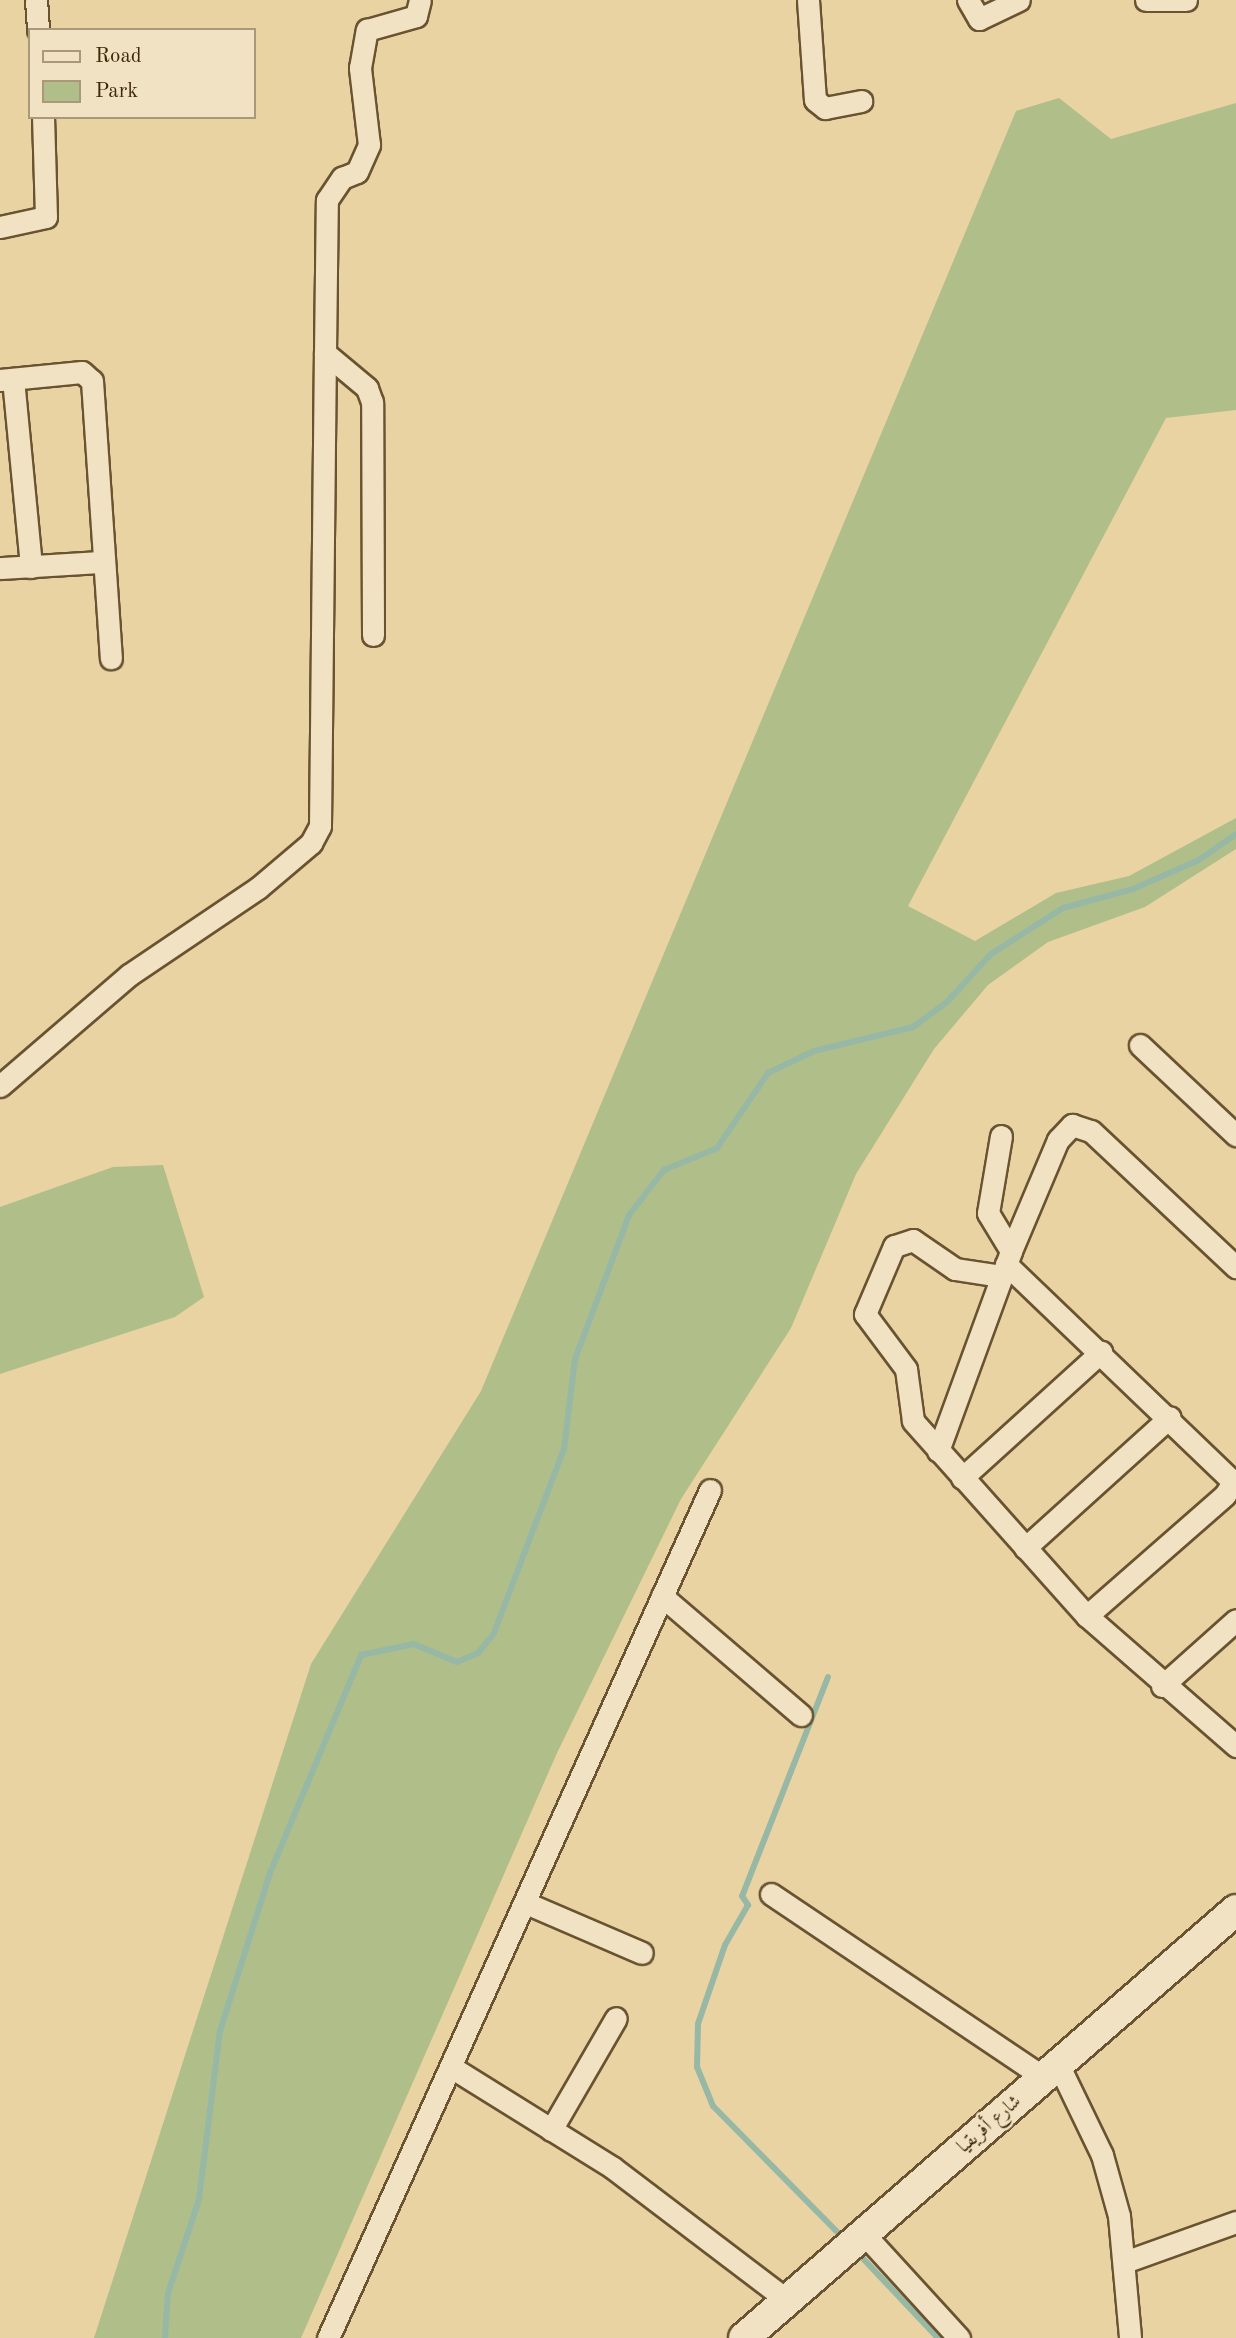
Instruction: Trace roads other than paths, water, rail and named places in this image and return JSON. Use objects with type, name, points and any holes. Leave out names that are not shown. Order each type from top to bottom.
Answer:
[{"type":"street","points":[[36,0],[38,28]]},
{"type":"street","points":[[0,1086],[129,975],[258,888],[311,843],[320,826],[327,192],[357,173],[369,145],[360,68],[367,30],[416,16],[420,0]]},
{"type":"street","points":[[808,0],[815,100],[825,108],[862,101]]},
{"type":"street","points":[[968,0],[979,19],[1019,0]]},
{"type":"street","points":[[1146,0],[1186,0]]},
{"type":"street","points":[[0,227],[46,217],[43,119]]},
{"type":"street","points":[[326,353],[367,388],[372,401],[373,635]]},
{"type":"street","points":[[31,567],[7,380],[82,372],[92,381],[102,562],[111,658]]},
{"type":"street","points":[[0,568],[102,562]]},
{"type":"street","points":[[1140,1045],[1236,1135]]},
{"type":"street","points":[[937,1451],[1003,1267],[1058,1140],[1081,1126],[1236,1267]]},
{"type":"street","points":[[1000,1136],[988,1213],[1003,1267],[1101,1352],[1170,1417],[1228,1474],[1232,1486],[1087,1616]]},
{"type":"street","points":[[1003,1267],[966,1271],[913,1240],[900,1241],[865,1305],[869,1324],[906,1369],[909,1411],[937,1451],[1087,1616],[1162,1686],[1236,1745]]},
{"type":"street","points":[[962,1478],[1101,1352]]},
{"type":"street","points":[[1025,1548],[1170,1417]]},
{"type":"street","points":[[328,2338],[710,1490]]},
{"type":"street","points":[[662,1596],[801,1715]]},
{"type":"street","points":[[1162,1686],[1236,1620]]},
{"type":"street","points":[[771,1894],[1052,2072],[1102,2155],[1127,2260],[1130,2338]]},
{"type":"street","points":[[526,1903],[642,1953]]},
{"type":"street","name":"شارع أفريقيا","points":[[744,2338],[1236,1910]]},
{"type":"street","points":[[551,2130],[616,2018]]},
{"type":"street","points":[[451,2067],[551,2130],[787,2300]]},
{"type":"street","points":[[1127,2260],[1236,2222]]},
{"type":"street","points":[[864,2234],[959,2338]]},
{"type":"waterway","points":[[165,2338],[168,2293],[199,2199],[220,2031],[270,1873],[361,1655],[414,1644],[457,1662],[478,1653],[494,1633],[564,1449],[575,1359],[629,1215],[664,1170],[717,1148],[768,1073],[814,1051],[913,1027],[947,1002],[991,954],[1063,908],[1133,889],[1199,860],[1236,834]]},
{"type":"waterway","points":[[828,1677],[742,1896],[748,1905],[725,1945],[698,2024],[697,2067],[713,2106],[845,2240]]},
{"type":"waterway","points":[[855,2250],[938,2338]]}]
